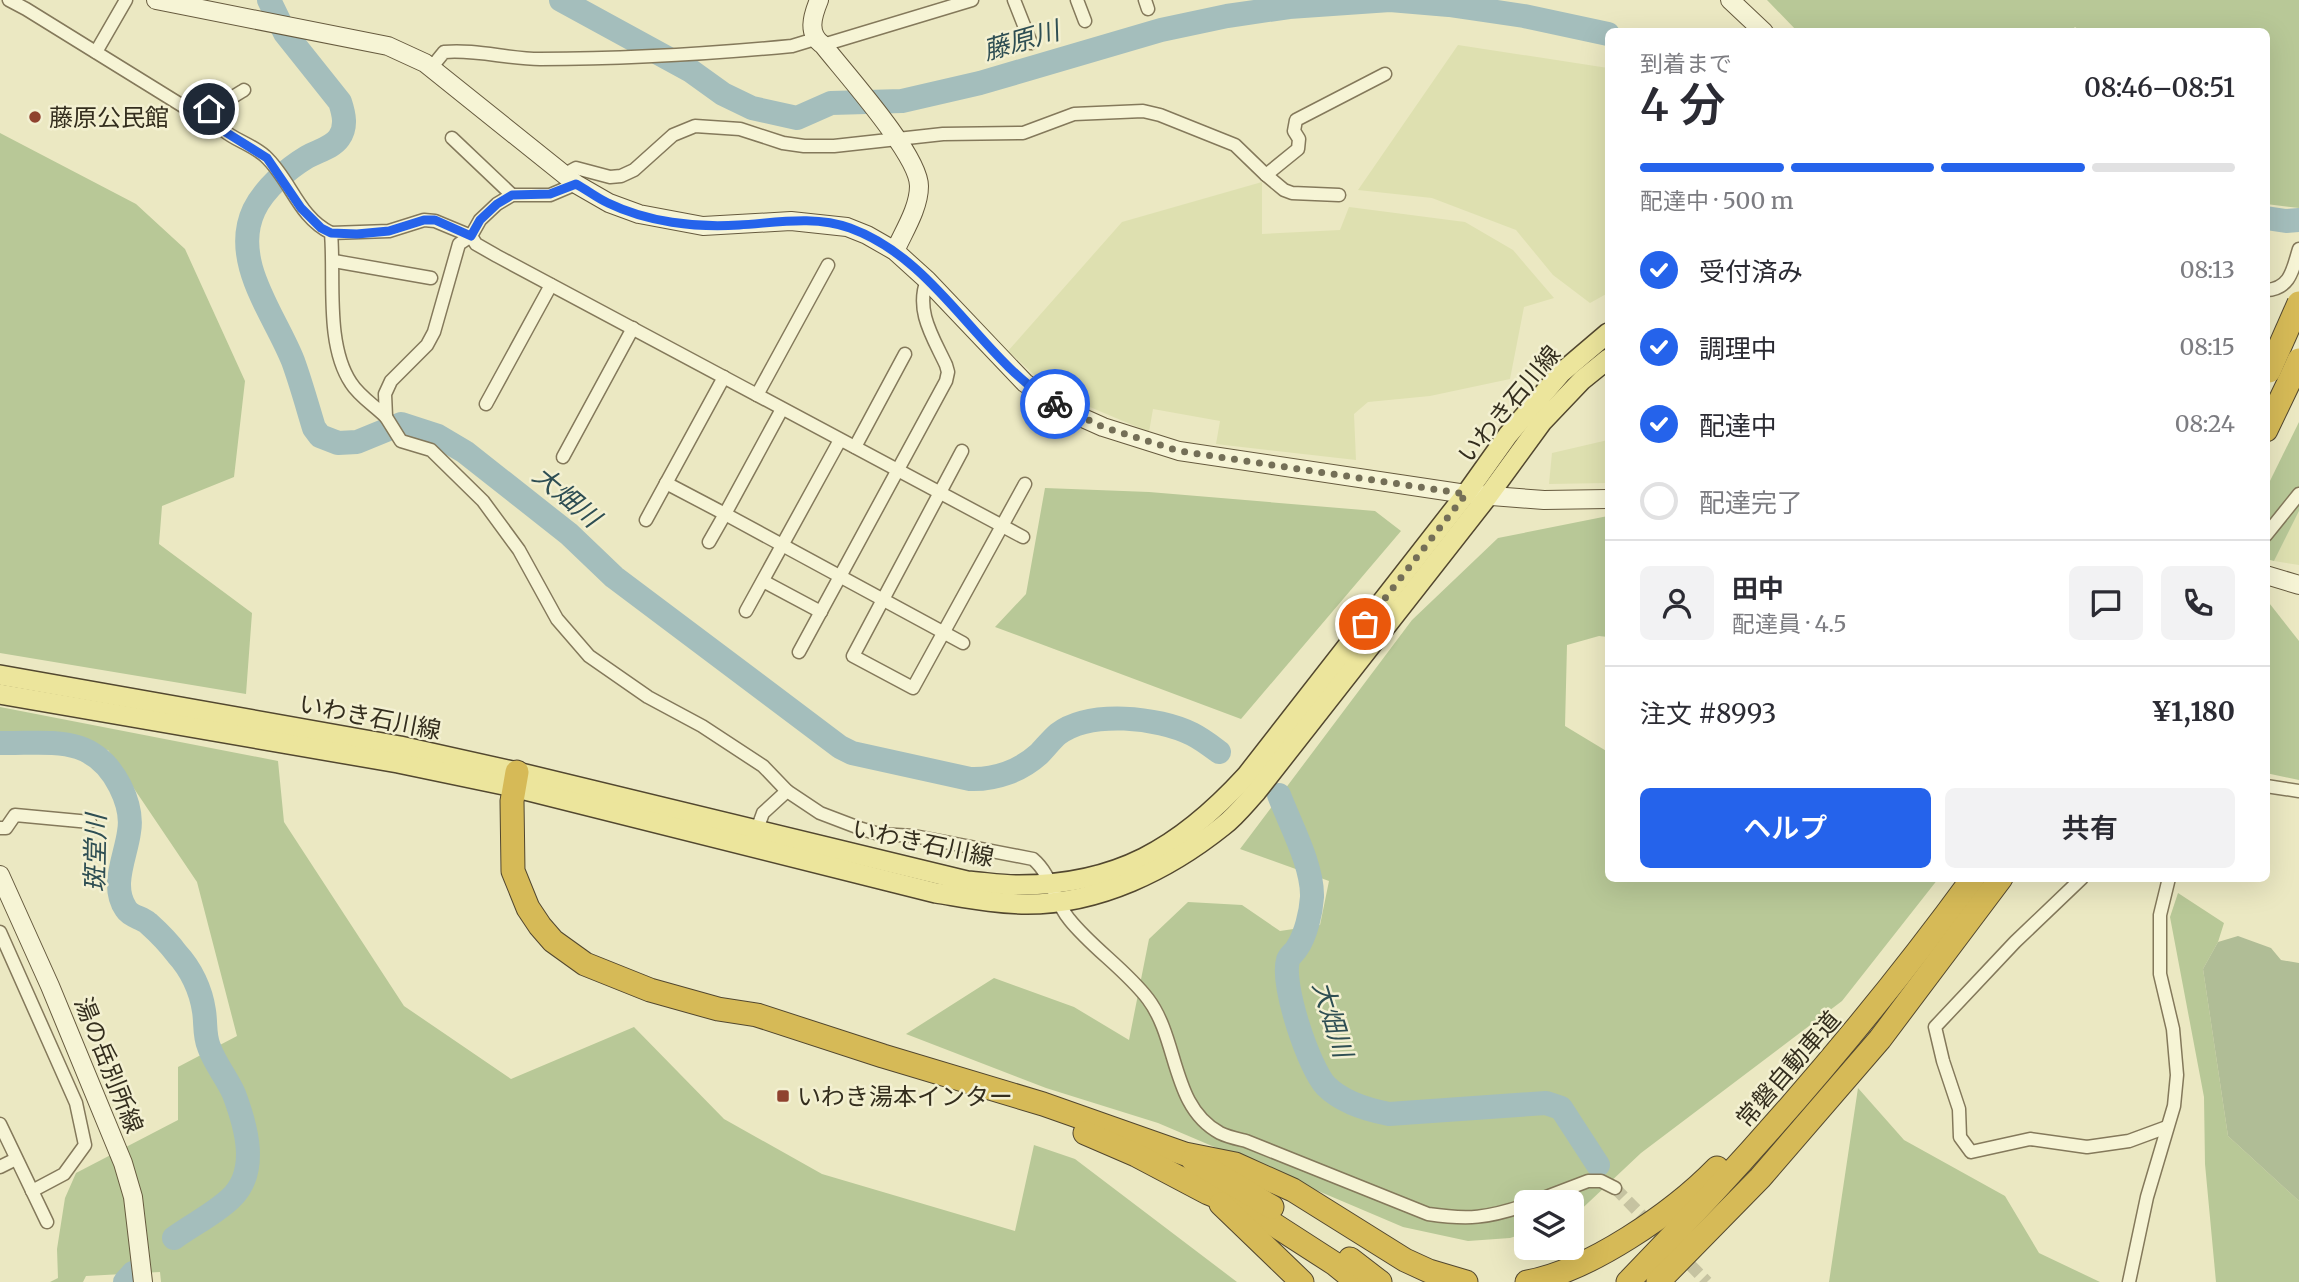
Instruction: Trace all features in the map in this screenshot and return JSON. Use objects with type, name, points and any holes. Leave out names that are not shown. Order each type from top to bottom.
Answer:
[{"type":"highway","points":[[2270,414],[2299,303]]},
{"type":"highway","points":[[515,779],[511,830],[513,871],[528,908],[553,941],[585,964],[650,990],[718,1009],[757,1015],[1043,1104],[1185,1154],[1235,1164],[1261,1174],[1327,1210],[1405,1260],[1429,1271],[1466,1282]]},
{"type":"highway","name":"常磐自動車道","points":[[1628,1282],[1799,1099],[1919,952],[1970,882]]},
{"type":"highway","name":"常磐自動車道","points":[[1658,1282],[1739,1199],[1880,1040],[1998,882]]},
{"type":"highway","points":[[1527,1282],[1569,1270],[1601,1255],[1701,1185],[1851,1021],[1919,952]]},
{"type":"highway","points":[[718,1009],[753,1029],[1074,1129],[1136,1155],[1208,1193],[1255,1213],[1335,1264],[1357,1282]]},
{"type":"highway","points":[[1185,1154],[1307,1228],[1380,1282]]},
{"type":"highway","points":[[1208,1193],[1302,1282]]},
{"type":"highway","points":[[1666,1282],[1739,1199]]},
{"type":"main road","name":"いわき石川線","points":[[0,675],[400,746],[515,779],[754,838],[936,893],[986,902],[1029,904],[1147,857],[1182,836],[1216,809],[1246,776],[1466,494],[1508,435],[1560,373],[1605,336]]},
{"type":"main road","name":"いわき石川線","points":[[1055,892],[1125,885],[1180,857],[1226,824],[1257,791],[1488,496],[1542,422],[1582,380],[1605,361]]},
{"type":"main road","name":"いわき石川線","points":[[0,694],[398,763],[515,779]]},
{"type":"street","points":[[9,0],[186,108],[209,109],[244,90]]},
{"type":"street","points":[[96,52],[126,0]]},
{"type":"street","points":[[156,0],[388,46],[409,54],[571,179],[609,203],[639,214],[703,226],[791,220],[822,222],[857,231],[895,251],[927,279],[1026,383],[1065,410],[1103,427],[1179,451],[1466,494],[1544,500],[1605,499]]},
{"type":"street","points":[[819,0],[811,28],[819,42],[896,137],[915,167],[919,183],[918,199],[895,251]]},
{"type":"street","points":[[430,68],[444,51],[461,50],[536,59],[629,58],[792,47],[972,0]]},
{"type":"street","points":[[1014,0],[1031,43]]},
{"type":"street","points":[[1077,0],[1085,21]]},
{"type":"street","points":[[1730,0],[1760,28]]},
{"type":"street","points":[[1266,175],[1298,149],[1299,139],[1294,131],[1296,120],[1385,74]]},
{"type":"street","points":[[209,109],[219,128],[267,158],[310,218],[321,228],[331,233],[389,231],[424,220],[435,220],[471,236],[476,244],[551,285],[1023,537]]},
{"type":"street","points":[[387,418],[385,394],[391,380],[427,345],[440,311],[459,244],[471,236],[488,212],[512,195],[550,194],[571,179],[576,168],[610,177],[621,176],[634,170],[673,135],[695,127],[740,130],[804,146],[943,134],[1023,133],[1074,114],[1143,111],[1228,141],[1284,190],[1292,193],[1339,195]]},
{"type":"street","points":[[452,138],[512,195]]},
{"type":"street","points":[[331,233],[334,323],[340,356],[352,385],[387,418],[401,440],[431,450],[483,501],[519,550],[557,619],[589,656],[648,697],[702,726],[763,766],[787,791],[820,813],[879,834],[914,836],[1033,859],[1041,866],[1068,917],[1148,999],[1164,1029],[1188,1101],[1200,1117],[1220,1133],[1428,1213],[1460,1219],[1493,1216],[1514,1209]]},
{"type":"street","points":[[2270,290],[2283,286],[2290,278],[2299,249]]},
{"type":"street","points":[[334,261],[431,278]]},
{"type":"street","points":[[757,395],[828,265]]},
{"type":"street","points":[[799,652],[946,381],[948,372],[922,309],[922,292],[927,279]]},
{"type":"street","points":[[486,404],[551,285]]},
{"type":"street","points":[[563,457],[633,328]]},
{"type":"street","points":[[855,447],[905,354]]},
{"type":"street","points":[[646,520],[724,377]]},
{"type":"street","points":[[709,542],[782,408]]},
{"type":"street","points":[[746,611],[840,440]]},
{"type":"street","points":[[962,451],[942,484],[941,493],[853,656],[913,688],[1025,484]]},
{"type":"street","points":[[666,483],[963,643]]},
{"type":"street","points":[[2270,530],[2299,494]]},
{"type":"street","points":[[2270,576],[2299,585]]},
{"type":"street","points":[[763,581],[821,612]]},
{"type":"street","points":[[2270,787],[2299,791]]},
{"type":"street","points":[[754,838],[763,813],[787,791]]},
{"type":"street","points":[[0,828],[6,828],[15,815],[90,822]]},
{"type":"street","name":"湯の岳別所線","points":[[0,875],[123,1163],[133,1197],[144,1282]]},
{"type":"street","points":[[2079,882],[2065,898],[2015,942],[1935,1027],[1959,1109],[1960,1137],[1971,1152],[2029,1139],[2087,1147],[2129,1141],[2167,1127]]},
{"type":"street","points":[[2129,1282],[2147,1197],[2174,1106],[2177,1075],[2173,1029],[2160,974],[2160,915],[2168,882]]},
{"type":"street","points":[[25,931],[2,936],[76,1103],[85,1145],[64,1174],[32,1191]]},
{"type":"street","points":[[0,1124],[47,1222]]},
{"type":"street","points":[[0,1167],[16,1159]]},
{"type":"street","points":[[1564,1190],[1588,1181],[1601,1181],[1615,1188]]},
{"type":"green space","points":[[1767,0],[2299,0],[2299,208],[2270,204],[2270,28],[1794,28]]},
{"type":"green space","points":[[1458,45],[1605,68],[1605,295],[1590,303],[1553,275],[1516,230],[1432,198],[1358,190]]},
{"type":"green space","points":[[0,133],[136,204],[185,249],[245,381],[234,477],[162,506],[159,544],[252,613],[246,694],[0,653]]},
{"type":"green space","points":[[1262,182],[1262,234],[1340,230],[1349,207],[1465,222],[1513,250],[1554,298],[1524,307],[1510,379],[1430,396],[1368,402],[1354,414],[1356,460],[1216,444],[1220,421],[1153,409],[1149,432],[1052,391],[1008,351],[1122,222]]},
{"type":"green space","points":[[2299,422],[2299,511],[2274,561],[2270,560],[2270,481]]},
{"type":"green space","points":[[1605,441],[1605,483],[1549,484],[1552,453]]},
{"type":"green space","points":[[1045,488],[1149,492],[1375,511],[1401,531],[1241,719],[995,627],[1026,594]]},
{"type":"green space","points":[[2299,511],[2299,565],[2274,561]]},
{"type":"green space","points":[[1605,517],[1605,637],[1567,645],[1565,726],[1605,750],[1605,882],[1936,882],[1842,1001],[1641,1153],[1584,1207],[1584,1190],[1514,1190],[1514,1237],[1510,1238],[1468,1241],[1403,1227],[1158,1123],[1046,1088],[906,1034],[994,978],[1074,1007],[1129,1040],[1149,939],[1188,902],[1242,905],[1280,931],[1320,925],[1329,881],[1240,849],[1412,620],[1498,538]]},
{"type":"green space","points":[[2270,604],[2299,641],[2299,780],[2270,774]]},
{"type":"green space","points":[[0,707],[278,761],[284,822],[404,1006],[511,1079],[634,1027],[724,1119],[822,1174],[1015,1231],[1034,1145],[1075,1159],[1237,1282],[161,1282],[160,1272],[86,1276],[83,1282],[50,1282],[58,1278],[57,1249],[65,1198],[76,1173],[178,1120],[178,1067],[237,1036],[197,882],[108,750],[0,738]]},
{"type":"green space","points":[[2178,893],[2224,923],[2218,942],[2203,969],[2228,1136],[2299,1201],[2299,1282],[2216,1282],[2205,1164],[2204,1097],[2170,917]]},
{"type":"green space","points":[[2238,936],[2271,948],[2281,960],[2299,963],[2299,1201],[2228,1136],[2203,969],[2218,942]]},
{"type":"green space","points":[[1858,1088],[1904,1140],[2005,1196],[2039,1253],[2100,1282],[1829,1282]]},
{"type":"waterway","name":"大畑川","points":[[269,0],[285,33],[340,102],[344,116],[339,138],[299,162],[277,180],[258,202],[248,229],[247,249],[251,268],[293,361],[314,428],[320,436],[338,443],[357,442],[401,424],[438,436],[465,452],[569,534],[614,577],[840,747],[852,753],[970,779],[989,778],[1024,765],[1058,734],[1072,726],[1105,719],[1161,723],[1196,736],[1219,752]]},
{"type":"waterway","name":"藤原川","points":[[561,0],[691,71],[723,94],[752,108],[797,118],[831,103],[902,101],[980,83],[1161,30],[1227,16],[1289,7],[1390,0],[1524,16],[1605,33]]},
{"type":"waterway","name":"藤原川","points":[[2270,219],[2299,220]]},
{"type":"waterway","name":"斑堂川","points":[[0,743],[69,745],[84,749],[109,769],[123,791],[129,814],[130,826],[119,881],[121,900],[128,912],[148,923],[170,946],[187,966],[198,988],[203,1003],[207,1042],[234,1094],[243,1120],[248,1162],[245,1176],[230,1199],[174,1238]]},
{"type":"waterway","name":"大畑川","points":[[1279,795],[1305,859],[1312,897],[1303,937],[1288,960],[1289,988],[1305,1045],[1326,1086],[1340,1097],[1389,1114],[1546,1103],[1561,1108],[1598,1165]]},
{"type":"waterway","name":"斑堂川","points":[[125,1282],[133,1273]]},
{"type":"tunnel","points":[[1615,1188],[1707,1282]]},
{"type":"way so far","points":[[1055,404],[1103,427],[1179,451],[1466,494],[1365,624]]},
{"type":"place","name":"藤原公民館","points":[[35,117]]},
{"type":"place","name":"いわき湯本インター","points":[[783,1096]]},
{"type":"route","points":[[209,109],[219,128],[267,158],[310,218],[331,233],[389,231],[424,220],[435,220],[471,236],[480,220],[497,204],[512,195],[541,196],[576,184],[609,203],[670,221],[703,226],[791,220],[847,227],[895,251],[927,279],[1026,383],[1055,404]]}]
